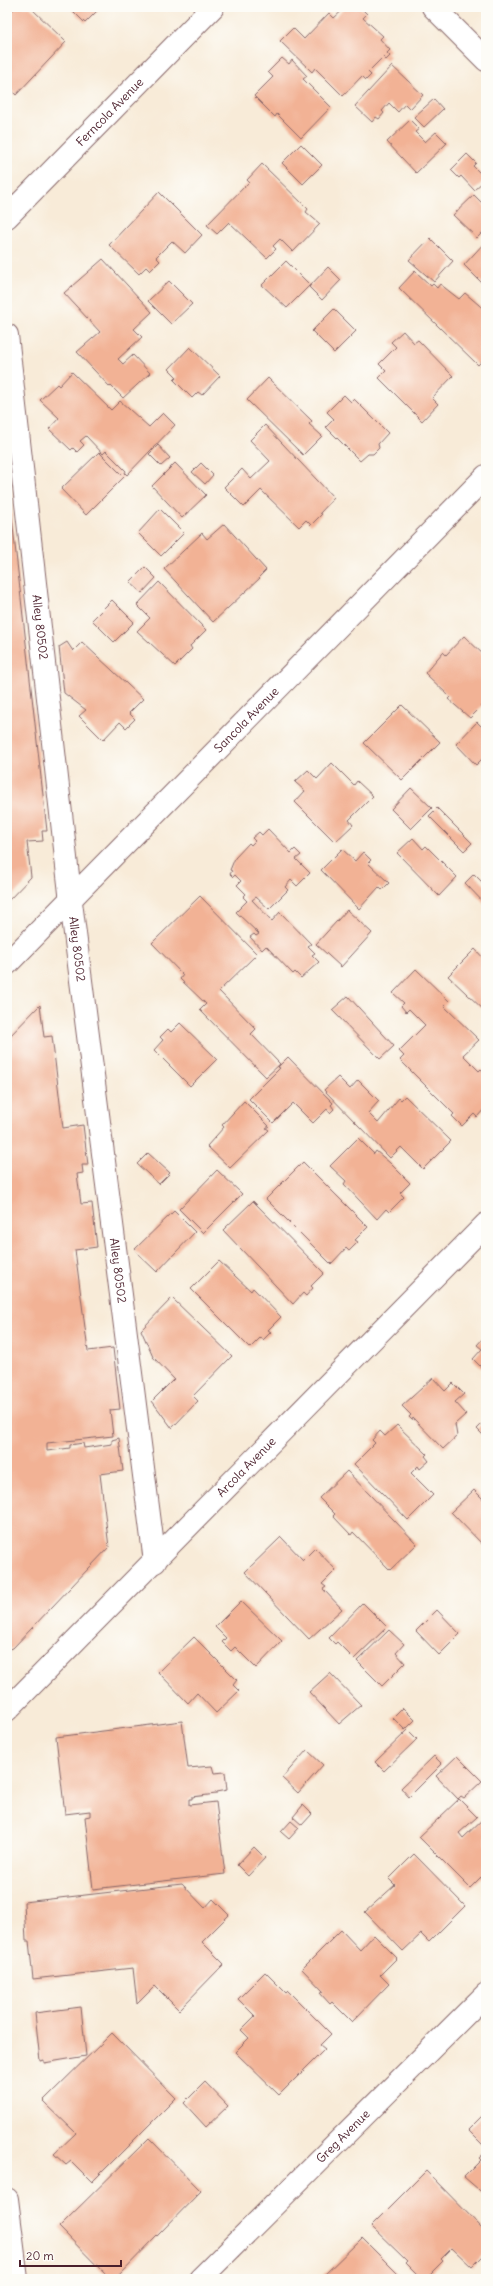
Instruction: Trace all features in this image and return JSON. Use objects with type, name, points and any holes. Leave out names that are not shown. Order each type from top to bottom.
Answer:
[{"type":"street","name":"Ferncola Avenue","points":[[7,217],[213,7]]},
{"type":"street","points":[[433,7],[486,60]]},
{"type":"street","name":"Alley 80502","points":[[7,335],[70,902],[155,1562]]},
{"type":"street","name":"Sancola Avenue","points":[[7,964],[70,902],[486,476]]},
{"type":"street","name":"Arcola Avenue","points":[[7,1710],[155,1562],[486,1224]]},
{"type":"street","name":"Greg Avenue","points":[[200,2279],[486,1994]]},
{"type":"street","points":[[7,2199],[17,2279]]},
{"type":"building","points":[[7,7],[13,10],[16,7],[30,7],[66,42],[16,95],[7,86]]},
{"type":"building","points":[[69,7],[101,7],[85,23]]},
{"type":"building","points":[[346,7],[360,7],[367,14],[363,18],[383,36],[380,39],[390,50],[387,53],[390,56],[386,60],[383,57],[368,72],[371,75],[366,80],[362,76],[343,96],[315,68],[312,72],[280,41],[293,28],[304,39],[329,13],[334,18]]},
{"type":"building","points":[[282,58],[289,64],[292,60],[307,76],[303,79],[331,107],[301,138],[277,114],[275,117],[254,96],[273,77],[268,72]]},
{"type":"building","points":[[392,66],[423,95],[410,109],[405,104],[398,112],[389,103],[382,111],[384,113],[379,119],[376,117],[372,122],[355,106]]},
{"type":"building","points":[[434,99],[443,109],[424,127],[414,117]]},
{"type":"building","points":[[410,120],[419,129],[415,132],[425,142],[436,132],[447,143],[416,173],[387,142]]},
{"type":"building","points":[[301,144],[322,165],[303,184],[282,163]]},
{"type":"building","points":[[467,154],[476,163],[473,166],[486,179],[474,190],[461,176],[459,178],[451,170]]},
{"type":"building","points":[[262,164],[308,209],[306,212],[320,224],[293,252],[280,239],[273,246],[276,249],[267,258],[229,222],[217,234],[207,225],[249,182],[247,180]]},
{"type":"building","points":[[159,192],[202,235],[185,253],[172,241],[156,257],[160,261],[150,271],[146,267],[139,274],[109,245]]},
{"type":"building","points":[[474,195],[486,207],[486,229],[477,238],[453,215]]},
{"type":"building","points":[[430,238],[453,261],[434,282],[409,260]]},
{"type":"building","points":[[485,242],[486,243],[486,287],[464,265]]},
{"type":"building","points":[[103,259],[152,312],[134,329],[142,337],[118,359],[123,364],[133,355],[150,373],[123,398],[111,386],[110,387],[77,352],[100,332],[64,293]]},
{"type":"building","points":[[286,261],[310,285],[287,308],[262,285]]},
{"type":"building","points":[[328,267],[341,280],[322,300],[309,287]]},
{"type":"building","points":[[415,271],[431,286],[433,284],[437,288],[440,284],[459,299],[465,293],[486,311],[486,357],[478,365],[399,288]]},
{"type":"building","points":[[169,281],[192,304],[171,324],[148,301]]},
{"type":"building","points":[[334,309],[356,331],[334,353],[312,331]]},
{"type":"building","points":[[403,331],[414,343],[418,340],[453,376],[432,398],[438,404],[422,421],[379,378],[386,371],[379,364],[396,347],[391,342]]},
{"type":"building","points":[[190,347],[220,376],[202,395],[198,392],[192,398],[174,380],[177,377],[169,369]]},
{"type":"building","points":[[72,372],[111,410],[120,401],[149,427],[163,413],[175,425],[127,475],[125,473],[126,471],[106,451],[103,454],[86,436],[80,441],[84,445],[77,452],[73,448],[71,450],[49,429],[59,418],[40,400],[57,384],[59,386]]},
{"type":"building","points":[[268,378],[312,421],[309,424],[322,436],[303,455],[247,400]]},
{"type":"building","points":[[344,395],[351,402],[354,399],[388,433],[378,444],[379,448],[373,454],[368,454],[360,461],[326,427],[334,419],[327,412]]},
{"type":"building","points":[[265,425],[334,498],[320,513],[322,514],[311,525],[306,520],[299,527],[261,490],[244,507],[224,487],[242,469],[251,479],[270,461],[250,440]]},
{"type":"building","points":[[158,445],[170,458],[161,466],[149,454]]},
{"type":"building","points":[[99,452],[124,477],[86,515],[61,489]]},
{"type":"building","points":[[175,463],[206,495],[182,518],[152,486]]},
{"type":"building","points":[[201,463],[213,475],[205,484],[192,472]]},
{"type":"building","points":[[7,490],[9,490],[47,831],[42,831],[43,841],[27,842],[31,877],[7,902]]},
{"type":"building","points":[[160,509],[184,533],[161,556],[138,533]]},
{"type":"building","points":[[224,524],[266,570],[259,577],[260,578],[213,622],[164,569],[202,533],[207,539]]},
{"type":"building","points":[[145,567],[156,578],[142,593],[130,582]]},
{"type":"building","points":[[159,582],[206,630],[190,646],[192,649],[175,666],[137,631],[150,618],[137,605]]},
{"type":"building","points":[[112,600],[134,622],[114,642],[92,620]]},
{"type":"building","points":[[464,636],[486,657],[486,702],[470,718],[448,699],[450,697],[425,673],[443,652],[446,655]]},
{"type":"building","points":[[67,642],[73,651],[82,642],[143,699],[129,713],[135,719],[126,728],[120,722],[103,740],[79,716],[86,710],[64,693],[59,647]]},
{"type":"building","points":[[402,705],[440,742],[402,780],[364,743]]},
{"type":"building","points":[[477,722],[486,731],[486,755],[476,765],[456,744]]},
{"type":"building","points":[[332,763],[354,785],[357,781],[373,796],[349,820],[353,825],[335,842],[295,802],[305,791],[295,782],[308,770],[317,779]]},
{"type":"building","points":[[411,788],[432,808],[411,829],[391,809]]},
{"type":"building","points":[[437,808],[472,843],[464,851],[429,816]]},
{"type":"building","points":[[268,829],[291,853],[295,849],[301,855],[296,859],[310,873],[297,886],[291,880],[285,887],[288,890],[269,909],[256,897],[252,900],[272,921],[280,912],[311,944],[308,946],[315,953],[312,955],[319,962],[301,978],[295,972],[293,974],[266,946],[262,950],[250,937],[254,934],[256,936],[259,934],[236,912],[247,901],[243,897],[246,894],[237,885],[241,881],[235,875],[233,877],[230,874],[232,871],[230,870],[235,858],[249,843],[251,845],[255,841],[252,838],[259,832],[262,835]]},
{"type":"building","points":[[413,838],[423,849],[426,846],[457,877],[439,896],[397,853]]},
{"type":"building","points":[[342,849],[355,861],[363,852],[371,860],[368,863],[389,883],[382,890],[379,887],[359,909],[321,870]]},
{"type":"building","points":[[474,874],[486,886],[486,905],[465,883]]},
{"type":"building","points":[[200,896],[257,954],[219,991],[256,1029],[251,1034],[280,1064],[266,1077],[200,1010],[206,1004],[180,979],[183,975],[152,943]]},
{"type":"building","points":[[347,910],[372,933],[341,967],[316,944]]},
{"type":"building","points":[[475,949],[486,961],[486,1012],[448,976]]},
{"type":"building","points":[[416,969],[449,1001],[444,1006],[479,1040],[463,1055],[479,1071],[481,1069],[485,1073],[486,1107],[477,1117],[474,1114],[462,1126],[452,1116],[454,1114],[400,1060],[404,1056],[399,1051],[425,1025],[409,1009],[406,1012],[401,1006],[404,1003],[393,993]]},
{"type":"building","points":[[348,996],[394,1046],[380,1059],[332,1010]]},
{"type":"building","points":[[40,1005],[44,1037],[52,1036],[63,1128],[83,1125],[88,1165],[82,1165],[83,1173],[77,1174],[81,1204],[92,1203],[97,1247],[75,1250],[88,1351],[113,1348],[120,1409],[110,1410],[113,1436],[47,1443],[47,1451],[70,1448],[70,1445],[83,1443],[84,1448],[112,1444],[112,1440],[119,1438],[123,1471],[100,1474],[109,1547],[13,1648],[7,1650],[7,1039]]},
{"type":"building","points":[[180,1023],[217,1059],[190,1086],[154,1050],[163,1040],[160,1037],[168,1029],[171,1032]]},
{"type":"building","points":[[288,1057],[333,1103],[331,1105],[334,1109],[330,1113],[327,1109],[313,1123],[293,1103],[273,1123],[249,1099],[280,1068],[278,1067]]},
{"type":"building","points":[[338,1077],[350,1089],[358,1080],[379,1101],[368,1113],[378,1123],[399,1098],[401,1100],[405,1096],[451,1141],[423,1169],[401,1147],[390,1158],[324,1090]]},
{"type":"building","points":[[244,1101],[269,1126],[266,1128],[269,1130],[230,1168],[207,1146],[224,1127],[222,1125]]},
{"type":"building","points":[[358,1138],[374,1154],[376,1151],[390,1163],[410,1183],[400,1193],[404,1197],[389,1212],[386,1209],[377,1219],[344,1184],[346,1181],[330,1166]]},
{"type":"building","points":[[148,1153],[170,1173],[159,1184],[137,1164]]},
{"type":"building","points":[[303,1162],[368,1227],[355,1240],[358,1242],[349,1251],[346,1248],[331,1264],[266,1199]]},
{"type":"building","points":[[217,1170],[242,1194],[203,1233],[179,1209]]},
{"type":"building","points":[[253,1201],[324,1273],[311,1286],[313,1288],[306,1296],[303,1293],[293,1304],[223,1230]]},
{"type":"building","points":[[174,1211],[195,1232],[157,1272],[134,1250]]},
{"type":"building","points":[[219,1261],[251,1291],[253,1288],[281,1317],[268,1330],[271,1332],[263,1340],[261,1337],[250,1348],[191,1289]]},
{"type":"building","points":[[172,1298],[232,1356],[193,1396],[198,1401],[172,1428],[152,1401],[174,1379],[153,1357],[141,1330]]},
{"type":"building","points":[[486,1335],[486,1372],[473,1359],[482,1349],[477,1345]]},
{"type":"building","points":[[433,1378],[445,1391],[453,1383],[464,1394],[455,1402],[466,1414],[455,1424],[457,1436],[443,1449],[413,1418],[412,1420],[409,1417],[411,1415],[402,1406]]},
{"type":"building","points":[[486,1420],[486,1438],[477,1429]]},
{"type":"building","points":[[397,1425],[427,1454],[425,1456],[429,1461],[420,1469],[418,1466],[411,1473],[433,1495],[408,1520],[354,1464],[375,1443],[372,1440],[380,1431],[385,1436]]},
{"type":"building","points":[[347,1471],[417,1544],[390,1570],[353,1532],[351,1535],[333,1516],[335,1514],[319,1498]]},
{"type":"building","points":[[474,1490],[486,1502],[485,1547],[451,1512]]},
{"type":"building","points":[[281,1537],[303,1560],[315,1548],[336,1570],[322,1584],[326,1587],[323,1589],[342,1609],[309,1639],[245,1572]]},
{"type":"building","points":[[241,1601],[282,1641],[256,1668],[235,1647],[231,1651],[222,1642],[226,1638],[215,1627]]},
{"type":"building","points":[[363,1603],[387,1627],[354,1659],[337,1642],[335,1644],[329,1638]]},
{"type":"building","points":[[437,1610],[460,1634],[439,1655],[416,1631]]},
{"type":"building","points":[[389,1630],[404,1644],[396,1653],[405,1663],[382,1686],[357,1661]]},
{"type":"building","points":[[194,1637],[237,1680],[233,1685],[239,1691],[216,1713],[197,1693],[188,1703],[158,1672]]},
{"type":"building","points":[[330,1673],[361,1705],[339,1724],[309,1692]]},
{"type":"building","points":[[403,1708],[415,1720],[405,1730],[393,1718]]},
{"type":"building","points":[[182,1721],[188,1768],[212,1766],[214,1773],[225,1772],[227,1790],[216,1792],[216,1794],[192,1797],[192,1799],[189,1799],[189,1805],[216,1802],[225,1874],[93,1889],[85,1817],[90,1816],[90,1811],[65,1814],[56,1737]]},
{"type":"building","points":[[408,1730],[417,1739],[384,1771],[375,1762]]},
{"type":"building","points":[[307,1750],[323,1765],[298,1793],[282,1778]]},
{"type":"building","points":[[434,1756],[442,1764],[409,1797],[401,1788]]},
{"type":"building","points":[[457,1756],[482,1781],[464,1798],[461,1796],[458,1799],[436,1776]]},
{"type":"building","points":[[459,1799],[477,1817],[459,1833],[463,1838],[486,1816],[486,1877],[483,1880],[481,1877],[470,1888],[419,1837]]},
{"type":"building","points":[[303,1805],[312,1814],[302,1825],[293,1817]]},
{"type":"building","points":[[291,1821],[299,1828],[289,1839],[281,1832]]},
{"type":"building","points":[[254,1847],[265,1858],[248,1876],[237,1865]]},
{"type":"building","points":[[414,1854],[465,1906],[429,1942],[421,1934],[403,1951],[365,1912],[395,1885],[389,1879]]},
{"type":"building","points":[[182,1884],[205,1908],[213,1899],[229,1915],[202,1942],[224,1964],[179,2010],[155,1986],[137,2004],[133,1968],[33,1979],[29,1941],[26,1941],[24,1902]]},
{"type":"building","points":[[341,1930],[360,1950],[374,1935],[397,1958],[380,1975],[389,1984],[352,2022],[332,2002],[330,2004],[320,1993],[323,1991],[302,1969]]},
{"type":"building","points":[[265,1972],[286,1993],[288,1991],[331,2034],[320,2045],[325,2049],[279,2095],[235,2052],[249,2038],[241,2030],[255,2016],[238,1999]]},
{"type":"building","points":[[81,2007],[86,2056],[44,2063],[44,2060],[40,2061],[35,2013]]},
{"type":"building","points":[[112,2033],[176,2098],[92,2182],[71,2161],[66,2165],[54,2154],[76,2133],[43,2101]]},
{"type":"building","points":[[205,2082],[228,2106],[206,2127],[184,2103]]},
{"type":"building","points":[[486,2112],[486,2148],[468,2130]]},
{"type":"building","points":[[149,2138],[201,2191],[115,2279],[110,2279],[59,2227]]},
{"type":"building","points":[[486,2152],[486,2196],[464,2177],[481,2160],[479,2158]]},
{"type":"building","points":[[426,2171],[486,2232],[486,2253],[472,2267],[452,2248],[441,2259],[443,2261],[425,2279],[421,2279],[405,2263],[407,2261],[371,2226]]},
{"type":"building","points":[[362,2238],[400,2276],[397,2279],[320,2279]]}]
